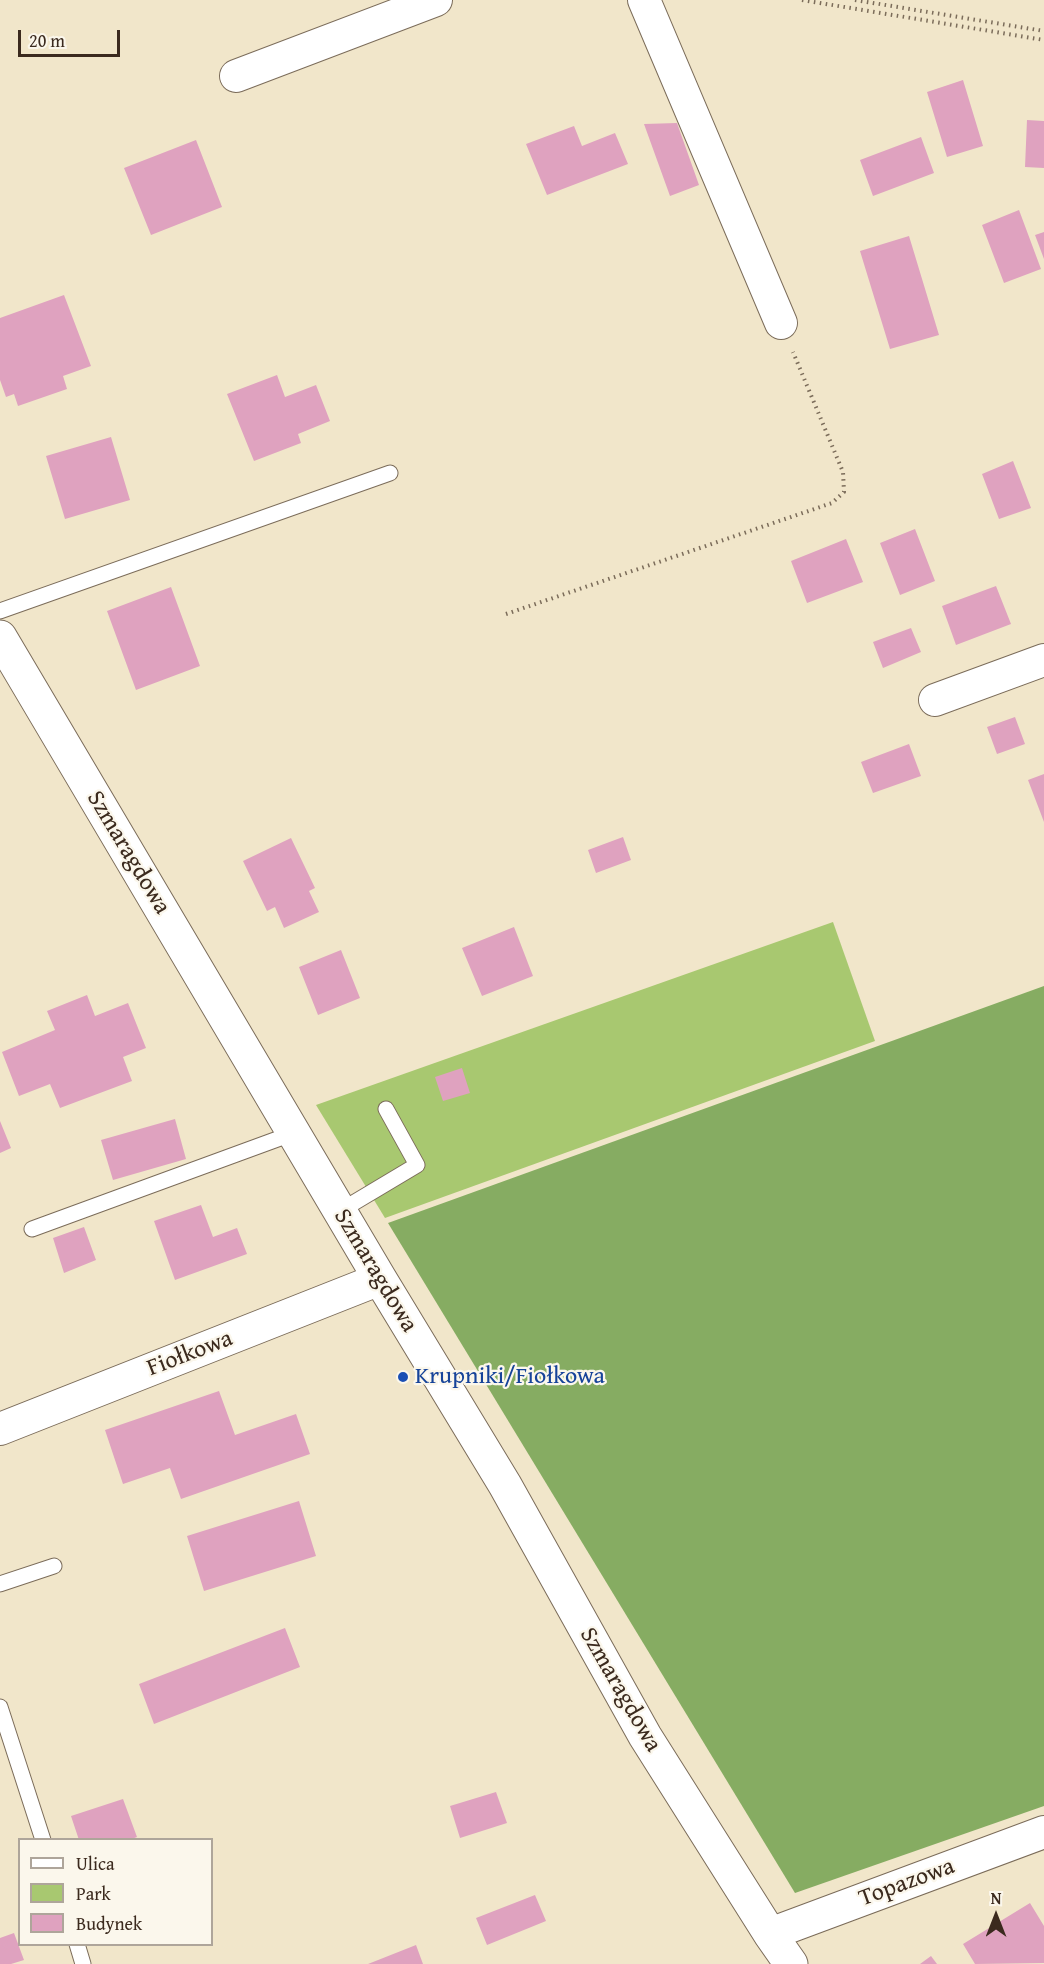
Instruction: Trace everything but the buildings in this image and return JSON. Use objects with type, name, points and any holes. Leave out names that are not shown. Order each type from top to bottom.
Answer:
[{"type":"street","points":[[236,76],[436,0]]},
{"type":"street","points":[[644,0],[781,323]]},
{"type":"street","name":"Szmaragdowa","points":[[0,637],[380,1280],[505,1485],[645,1736],[791,1964]]},
{"type":"street","points":[[935,700],[1044,660]]},
{"type":"street","name":"Fiołkowa","points":[[0,1429],[380,1280]]},
{"type":"street","name":"Topazowa","points":[[770,1934],[1044,1832]]},
{"type":"lane","points":[[0,611],[390,472]]},
{"type":"lane","points":[[340,1211],[417,1165],[386,1109]]},
{"type":"lane","points":[[32,1229],[294,1133]]},
{"type":"lane","points":[[0,1584],[54,1566]]},
{"type":"lane","points":[[0,1707],[43,1838]]},
{"type":"lane","points":[[78,1946],[83,1964]]},
{"type":"path","points":[[802,0],[1044,40]]},
{"type":"path","points":[[855,0],[1044,31]]},
{"type":"path","points":[[506,614],[832,503],[844,492],[843,472],[781,323]]},
{"type":"green space","points":[[833,922],[875,1041],[385,1218],[316,1105]]},
{"type":"green space","points":[[1044,986],[1044,1806],[795,1893],[388,1223]]},
{"type":"place","name":"Krupniki/Fiołkowa","points":[[403,1377]]}]
